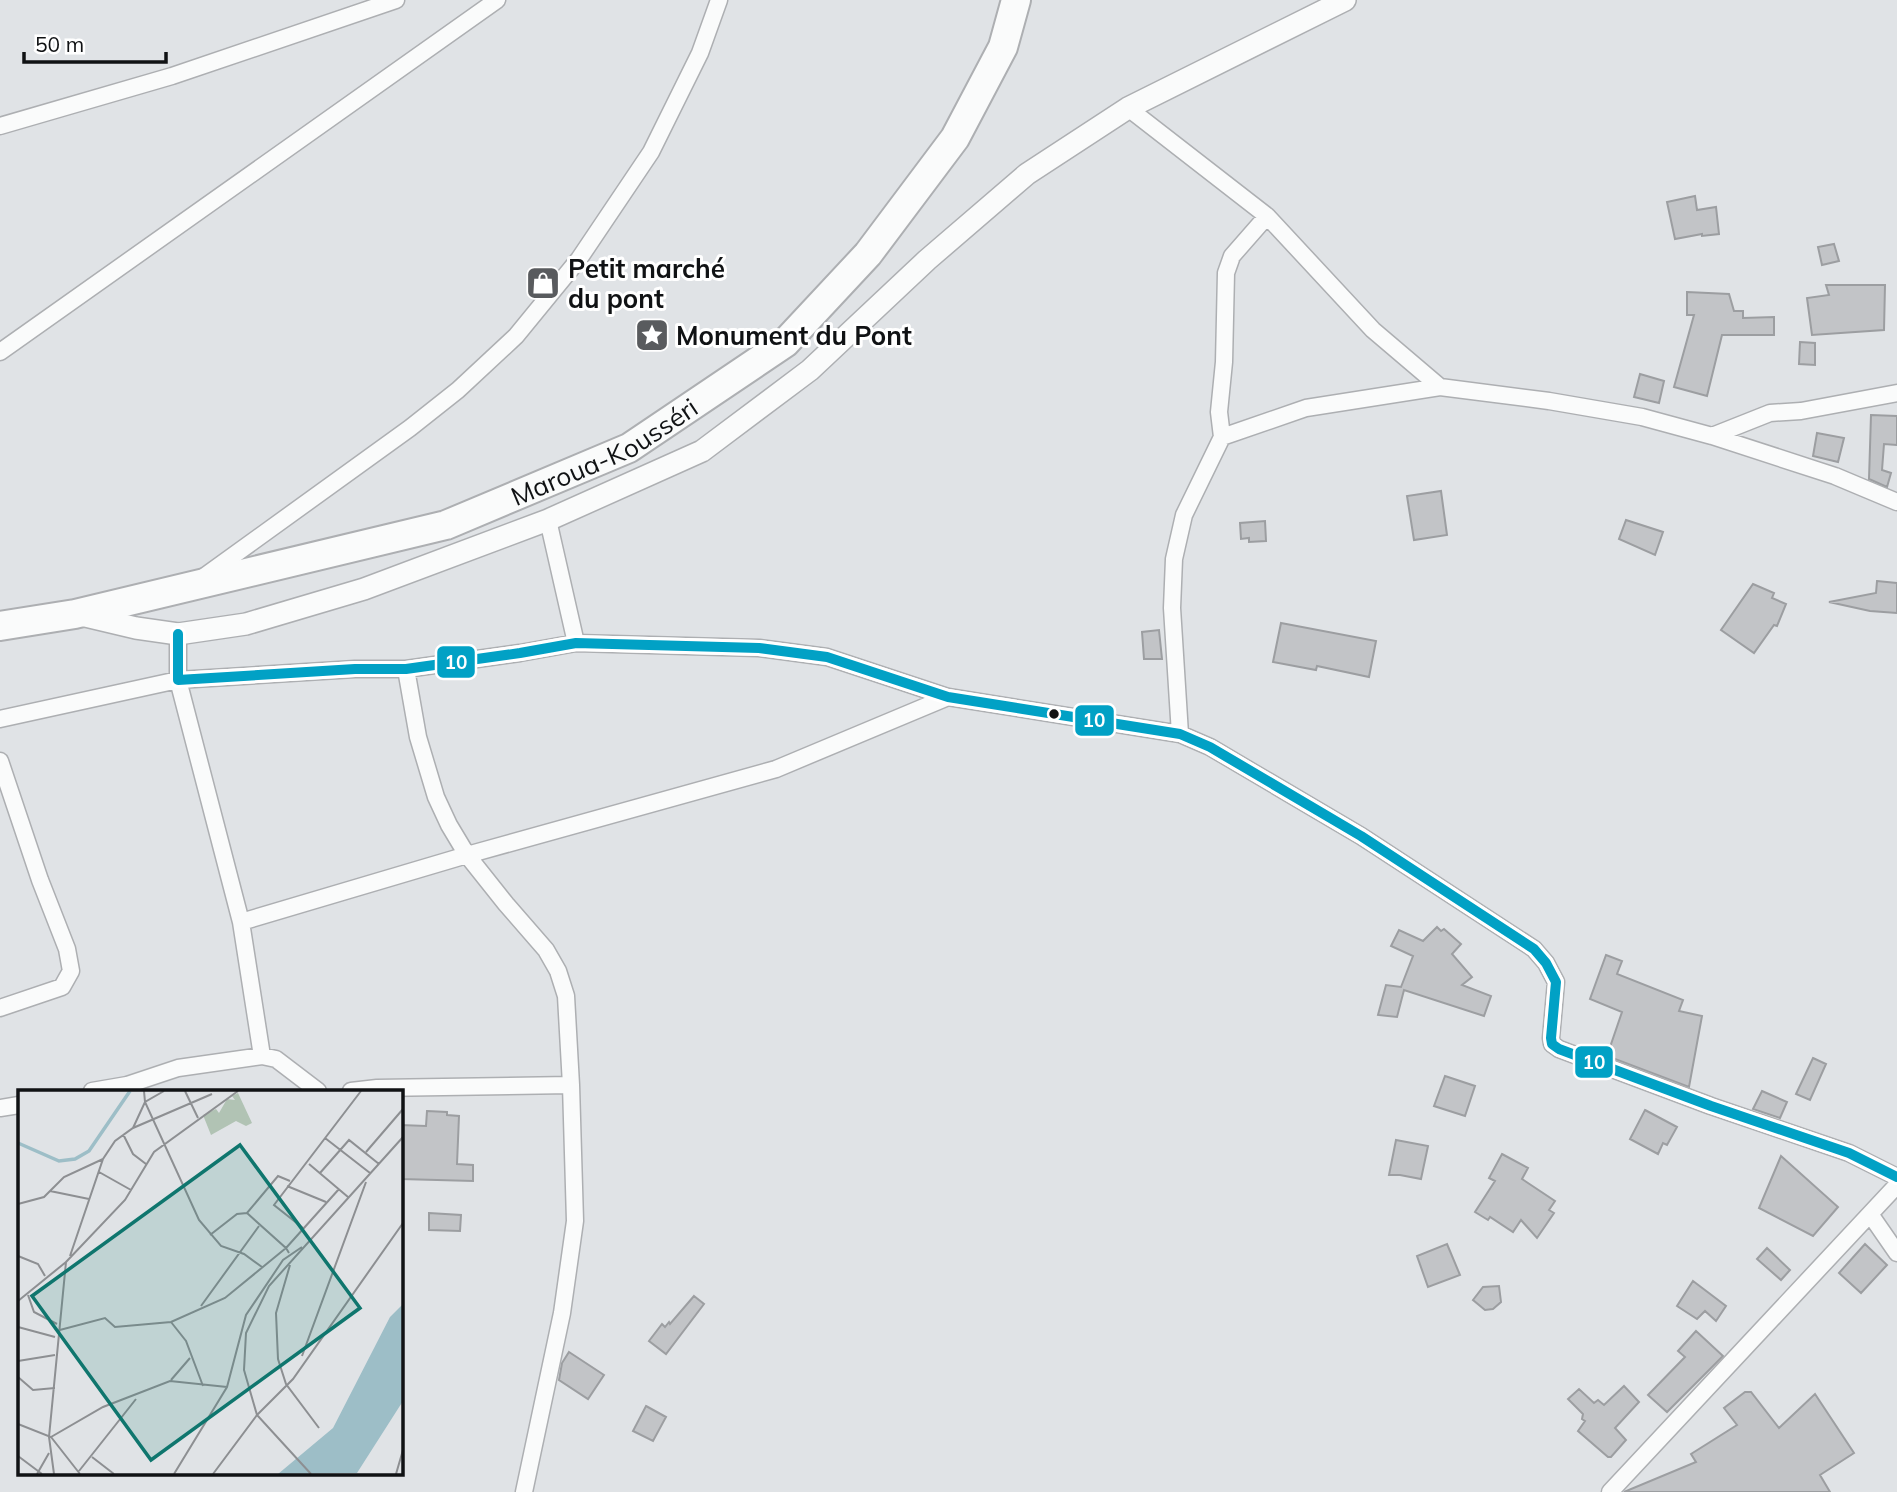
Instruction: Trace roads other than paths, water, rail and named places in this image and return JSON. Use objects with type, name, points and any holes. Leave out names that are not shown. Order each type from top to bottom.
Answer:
[{"type":"highway","name":"Maroua-Kousséri","points":[[0,626],[75,614],[446,525],[629,448],[785,344],[868,254],[955,138],[1003,47],[1016,0]]},
{"type":"street","points":[[0,126],[172,76],[396,0]]},
{"type":"street","points":[[0,352],[497,0]]},
{"type":"street","points":[[192,585],[419,421],[458,390],[516,336],[579,259],[651,152],[700,53],[719,0]]},
{"type":"street","points":[[75,614],[136,628],[178,634],[246,624],[364,589],[548,520],[702,451],[810,370],[927,260],[1027,174],[1128,108],[1345,0]]},
{"type":"street","points":[[1128,108],[1267,216],[1373,330],[1440,387]]},
{"type":"street","points":[[1180,734],[1172,608],[1174,559],[1184,515],[1222,437],[1219,412],[1224,362],[1226,273],[1233,256],[1267,216]]},
{"type":"street","points":[[1222,437],[1306,408],[1440,387],[1549,401],[1642,417],[1712,436],[1835,476],[1897,502]]},
{"type":"street","points":[[1712,436],[1770,413],[1801,411],[1897,393]]},
{"type":"street","points":[[548,520],[576,643]]},
{"type":"street","points":[[178,634],[178,680],[241,922],[262,1056]]},
{"type":"street","points":[[0,719],[178,680],[355,669],[406,669],[576,643],[759,648],[827,657],[948,697],[1180,734],[1210,747],[1361,835],[1534,949],[1546,963],[1556,982],[1550,1038],[1552,1044],[1559,1049],[1849,1153],[1897,1177]]},
{"type":"street","points":[[406,669],[418,737],[431,782],[449,825],[467,855],[547,950],[558,971],[566,996],[572,1085],[575,1221],[562,1313],[524,1492]]},
{"type":"street","points":[[241,922],[467,855],[776,769],[948,697]]},
{"type":"street","points":[[0,761],[40,880],[67,949],[71,971],[62,987],[0,1008]]},
{"type":"street","points":[[98,1090],[127,1085],[178,1068],[262,1056],[276,1059],[317,1090]]},
{"type":"street","points":[[360,1090],[572,1085]]},
{"type":"street","points":[[0,1108],[18,1105]]},
{"type":"street","points":[[1610,1492],[1897,1185]]},
{"type":"street","points":[[1870,1214],[1897,1253]]},
{"type":"place","name":"Petit marché du pont","points":[[543,283]]},
{"type":"place","name":"Monument du Pont","points":[[652,335]]}]
